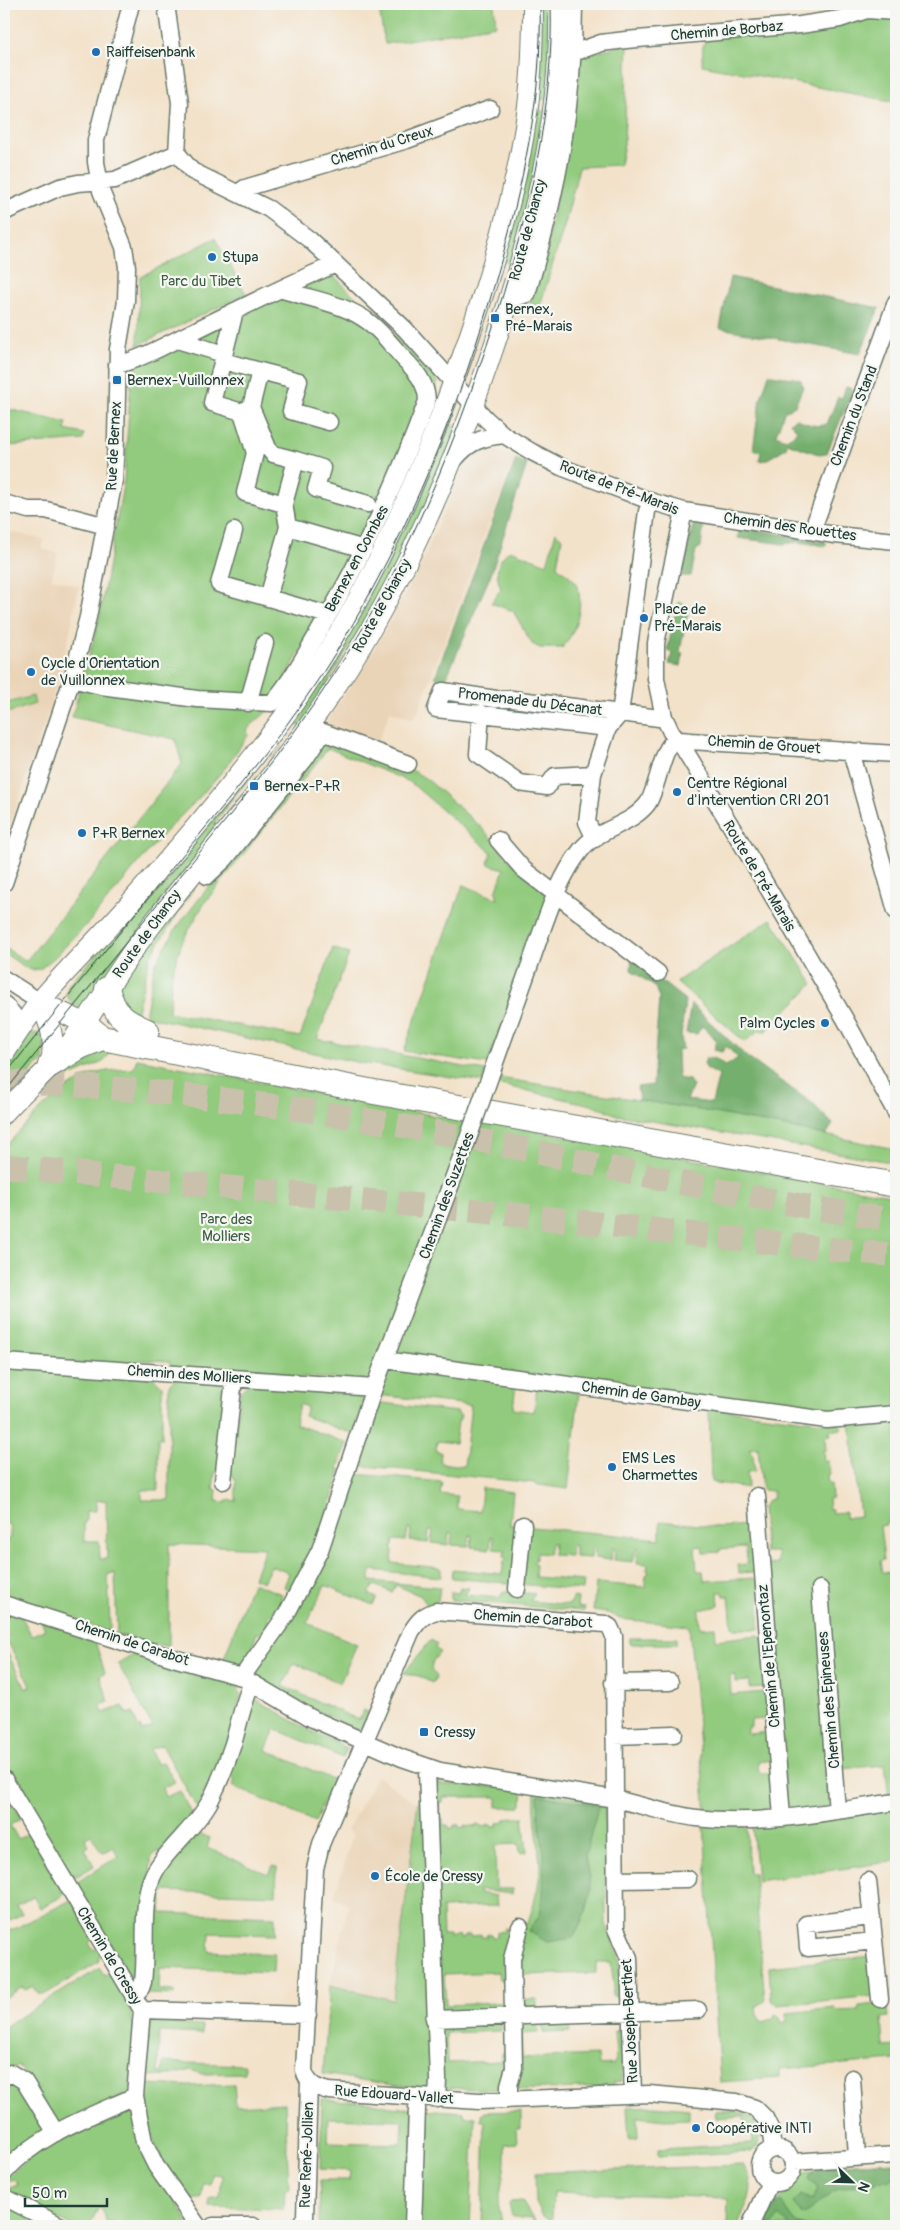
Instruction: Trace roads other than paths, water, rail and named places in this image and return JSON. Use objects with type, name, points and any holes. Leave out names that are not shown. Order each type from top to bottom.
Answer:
[{"type":"highway","points":[[107,989],[118,1014],[128,1022],[147,1031]]},
{"type":"highway","points":[[50,1065],[80,1046],[93,1031],[103,1024],[147,1031],[381,1082],[896,1174]]},
{"type":"highway","points":[[93,1031],[374,1092],[896,1185]]},
{"type":"main road","name":"Route de Chancy","points":[[4,1054],[40,1002],[133,900],[207,813],[271,733],[316,670],[342,628],[383,554],[408,500],[453,384],[481,300],[516,174],[528,106],[533,4]]},
{"type":"main road","name":"Route de Chancy","points":[[93,1031],[107,989],[155,920],[289,753],[336,686],[378,617],[406,564],[452,463],[474,406],[503,319],[534,210],[566,51],[559,4]]},
{"type":"main road","points":[[40,1002],[93,1031]]},
{"type":"main road","points":[[4,1113],[50,1065],[54,1048],[53,1033],[40,1002]]},
{"type":"street","name":"Rue de Bernex","points":[[4,884],[7,863],[72,679],[88,617],[106,526],[115,461],[118,341],[127,287],[127,266],[124,247],[98,182],[96,149],[97,131],[131,4]]},
{"type":"street","points":[[166,4],[180,103],[177,153],[192,171],[257,202],[295,227],[420,345],[453,384]]},
{"type":"street","points":[[518,297],[527,294],[556,188],[569,111],[566,51],[574,4]]},
{"type":"street","name":"Chemin de Borbaz","points":[[566,51],[601,43],[626,40],[791,26],[840,19],[867,10],[896,12]]},
{"type":"street","name":"Chemin du Creux","points":[[238,193],[245,188],[407,140],[490,109]]},
{"type":"street","points":[[4,212],[69,184],[115,180],[177,153]]},
{"type":"street","points":[[257,202],[272,180]]},
{"type":"street","points":[[117,365],[129,362],[177,340],[280,289],[336,264]]},
{"type":"street","name":"Bernex en Combes","points":[[72,679],[101,686],[197,699],[272,703],[295,672],[364,549],[401,471],[427,401],[427,391],[411,365],[370,323],[358,315],[335,306],[280,289]]},
{"type":"street","name":"Chemin du Stand","points":[[812,531],[896,302]]},
{"type":"street","points":[[235,311],[212,403],[246,409]]},
{"type":"street","points":[[177,340],[260,371],[300,381],[291,411],[329,422]]},
{"type":"street","points":[[260,371],[246,409],[255,453],[245,493],[284,504]]},
{"type":"street","name":"Route de Pré-Marais","points":[[453,384],[504,435],[561,467],[650,501],[684,511],[656,643],[656,679],[664,717],[671,732],[783,912],[894,1103]]},
{"type":"street","points":[[246,409],[273,454],[322,468],[316,490],[368,504]]},
{"type":"street","points":[[452,463],[464,448],[479,439],[504,435]]},
{"type":"street","points":[[268,598],[288,527],[284,504],[296,460]]},
{"type":"street","points":[[4,503],[28,510],[46,510],[106,526]]},
{"type":"street","points":[[620,714],[647,511]]},
{"type":"street","name":"Chemin des Rouettes","points":[[684,511],[812,531],[896,541]]},
{"type":"street","points":[[288,527],[364,549]]},
{"type":"street","points":[[234,531],[219,584],[328,615]]},
{"type":"street","points":[[248,703],[265,643]]},
{"type":"street","name":"Promenade du Décanat","points":[[608,728],[436,708],[443,691],[620,714],[664,717]]},
{"type":"street","name":"Promenade du Décanat","points":[[481,713],[478,754],[520,783],[547,787],[555,776],[593,774]]},
{"type":"street","name":"Promenade du Décanat","points":[[594,839],[587,822],[593,774],[608,728],[620,714]]},
{"type":"street","points":[[207,876],[225,859],[305,759],[324,732],[408,764]]},
{"type":"street","name":"Chemin de Grouet","points":[[678,741],[896,754]]},
{"type":"street","name":"Chemin des Suzettes","points":[[138,2003],[143,1982],[147,1897],[153,1875],[162,1861],[198,1820],[210,1802],[233,1745],[246,1695],[247,1680],[286,1615],[320,1550],[374,1388],[465,1147],[556,894],[580,851],[594,839],[635,817],[643,809],[652,797],[669,747],[678,741]]},
{"type":"street","points":[[850,751],[896,911]]},
{"type":"street","points":[[498,840],[523,869],[658,972]]},
{"type":"street","points":[[4,979],[40,1002]]},
{"type":"street","points":[[4,1004],[13,1014],[4,1027]]},
{"type":"street","name":"Chemin de Gambay","points":[[386,1360],[827,1420],[896,1414]]},
{"type":"street","name":"Chemin des Molliers","points":[[4,1362],[374,1388]]},
{"type":"street","points":[[223,1481],[234,1378]]},
{"type":"street","name":"Chemin de l'Epenontaz","points":[[756,1496],[782,1817]]},
{"type":"street","points":[[517,1589],[523,1525]]},
{"type":"street","name":"Chemin des Epineuses","points":[[820,1589],[837,1810]]},
{"type":"street","name":"Chemin de Carabot","points":[[4,1604],[247,1680],[313,1719],[365,1743],[440,1771],[615,1799],[696,1818],[749,1819],[782,1817],[896,1802]]},
{"type":"street","name":"Chemin de Carabot","points":[[365,1743],[411,1632],[417,1621],[423,1616],[436,1611],[605,1624],[610,1627],[614,1636],[615,1799]]},
{"type":"street","points":[[613,1683],[670,1682]]},
{"type":"street","points":[[614,1736],[674,1734]]},
{"type":"street","points":[[309,2082],[304,2070],[317,1856],[365,1743]]},
{"type":"street","points":[[427,1770],[437,2099]]},
{"type":"street","name":"Chemin de Cressy","points":[[4,1779],[8,1796],[138,2003],[135,2096],[144,2142],[177,2198],[198,2226]]},
{"type":"street","name":"Rue Joseph-Berthet","points":[[615,1799],[616,1928],[629,1958],[633,2094]]},
{"type":"street","points":[[616,1880],[688,1879]]},
{"type":"street","points":[[868,1881],[880,2000]]},
{"type":"street","points":[[872,1917],[806,1924],[808,1948],[874,1941]]},
{"type":"street","points":[[509,2100],[509,2085],[514,2068],[512,1960],[520,1926]]},
{"type":"street","points":[[138,2003],[308,2015]]},
{"type":"street","points":[[434,2019],[698,2010]]},
{"type":"street","points":[[4,2077],[11,2073],[24,2081],[56,2133]]},
{"type":"street","points":[[852,2078],[858,2157]]},
{"type":"street","name":"Rue Edouard-Vallet","points":[[309,2082],[317,2088],[328,2091],[437,2099],[509,2100],[633,2094],[737,2102],[750,2106],[765,2118],[770,2128],[773,2149]]},
{"type":"street","name":"Rue René-Jollien","points":[[299,2226],[305,2216],[309,2082]]},
{"type":"street","points":[[4,2173],[22,2156],[56,2133],[135,2096]]},
{"type":"street","points":[[413,2226],[417,2108]]},
{"type":"street","points":[[773,2149],[787,2153],[793,2162],[792,2173],[789,2178],[779,2183],[770,2182],[762,2176],[759,2167],[761,2157],[773,2149]]},
{"type":"street","points":[[793,2162],[896,2155]]},
{"type":"street","points":[[750,2226],[770,2182]]},
{"type":"street","points":[[4,2197],[61,2226]]},
{"type":"street","points":[[213,2226],[254,2226]]},
{"type":"tunnel","points":[[4,1082],[167,1093],[329,1114],[494,1143],[780,1202],[896,1220]]},
{"type":"tunnel","points":[[4,1166],[519,1215],[896,1255]]},
{"type":"tram line","points":[[4,1076],[287,725],[341,644],[389,556],[411,511],[450,419],[483,324],[497,276],[515,209],[529,142],[538,73],[540,4]]},
{"type":"tram line","points":[[4,1093],[228,817],[296,730],[357,638],[400,560],[437,479],[470,395],[498,311],[520,236],[544,121],[551,43],[551,4]]},
{"type":"place","name":"Raiffeisenbank","points":[[96,52]]},
{"type":"place","name":"Stupa","points":[[212,257]]},
{"type":"place","name":"Bernex, Pré-Marais","points":[[495,318]]},
{"type":"place","name":"Bernex-Vuillonnex","points":[[117,380]]},
{"type":"place","name":"Place de Pré-Marais","points":[[644,618]]},
{"type":"place","name":"Cycle d'Orientation de Vuillonnex","points":[[31,672]]},
{"type":"place","name":"Bernex-P+R","points":[[254,786]]},
{"type":"place","name":"Centre Régional d'Intervention CRI 201","points":[[677,792]]},
{"type":"place","name":"P+R Bernex","points":[[82,833]]},
{"type":"place","name":"Palm Cycles","points":[[825,1023]]},
{"type":"place","name":"EMS Les Charmettes","points":[[612,1467]]},
{"type":"place","name":"Cressy","points":[[424,1732]]},
{"type":"place","name":"École de Cressy","points":[[375,1876]]},
{"type":"place","name":"Coopérative INTI","points":[[696,2128]]},
{"type":"park label","name":"Parc du Tibet","points":[[201,281]]},
{"type":"park label","name":"Parc des Molliers","points":[[226,1228]]}]
